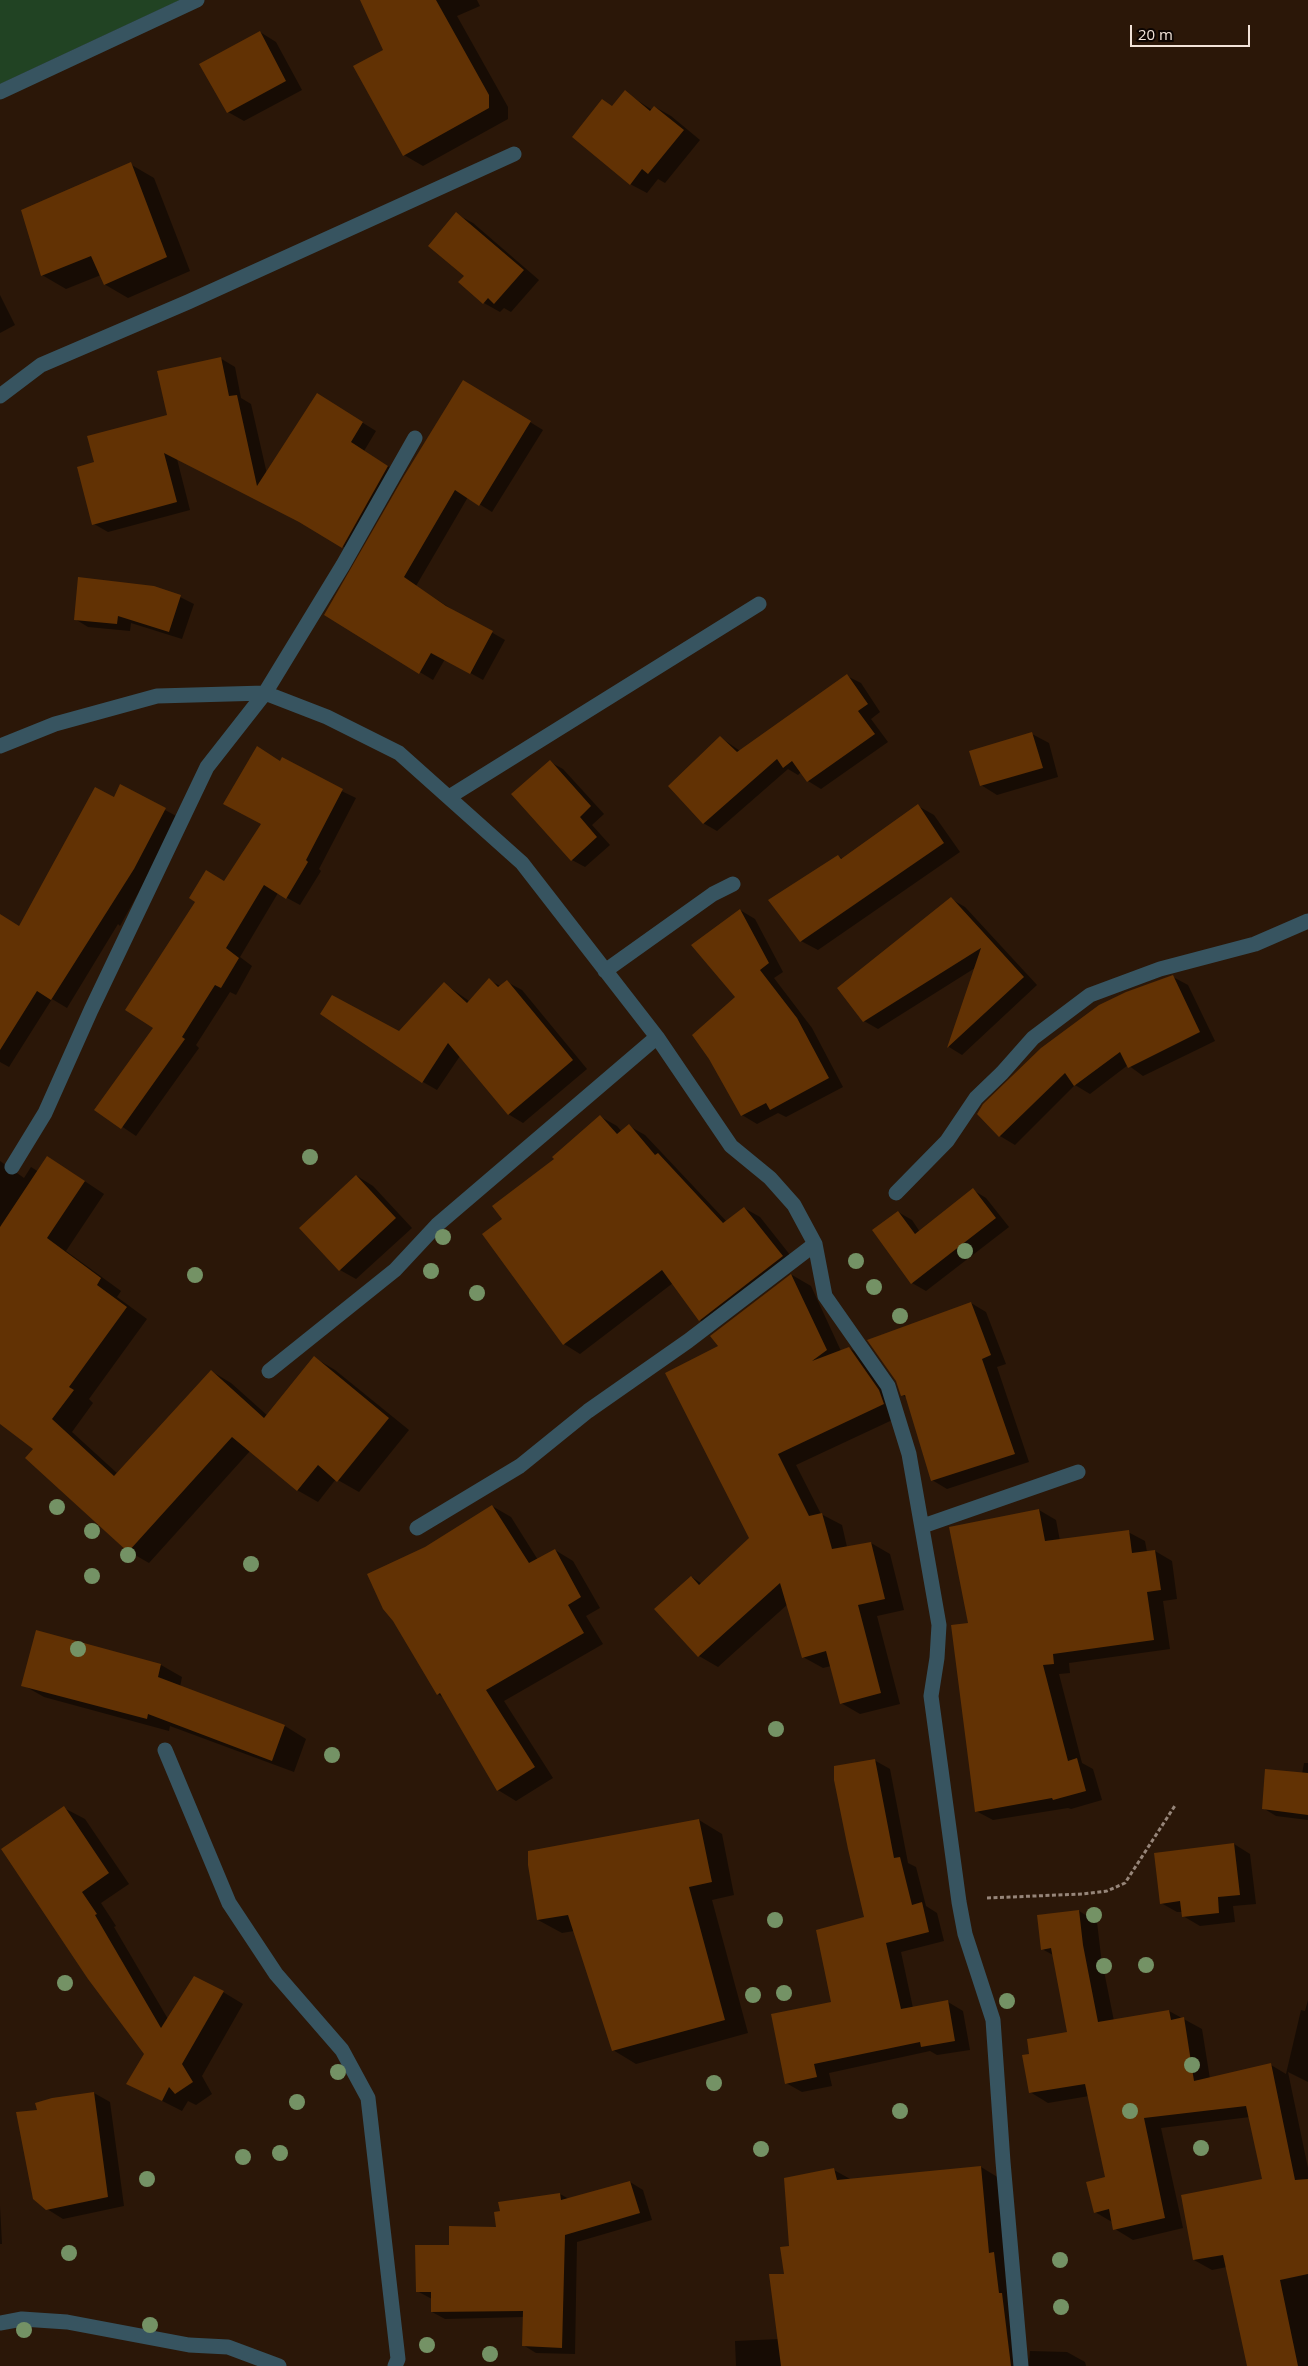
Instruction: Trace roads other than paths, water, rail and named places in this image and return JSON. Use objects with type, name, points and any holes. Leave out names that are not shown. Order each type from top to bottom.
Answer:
[{"type":"street","points":[[0,92],[197,0]]},
{"type":"street","points":[[0,396],[40,365],[188,302],[514,154]]},
{"type":"street","points":[[12,1167],[45,1113],[91,1010],[207,767],[265,693],[343,565],[415,438]]},
{"type":"street","points":[[449,796],[760,604]]},
{"type":"street","points":[[0,746],[55,724],[157,696],[265,693],[326,717],[399,753],[522,863],[656,1037],[731,1146],[770,1178],[794,1205],[815,1244],[825,1296],[888,1386],[909,1454],[940,1624],[931,1696],[960,1902],[965,1934],[993,2020],[1021,2366]]},
{"type":"street","points":[[605,971],[713,894],[733,884]]},
{"type":"street","points":[[896,1193],[947,1141],[976,1098],[1033,1038],[1090,995],[1160,969],[1255,944],[1308,921]]},
{"type":"street","points":[[269,1371],[395,1270],[437,1225],[656,1037]]},
{"type":"street","points":[[417,1528],[520,1466],[588,1411],[688,1341],[815,1244]]},
{"type":"street","points":[[923,1526],[1078,1472]]},
{"type":"street","points":[[165,1750],[229,1903],[276,1974],[342,2050],[368,2098],[398,2359],[395,2366]]},
{"type":"street","points":[[0,2324],[22,2319],[67,2322],[189,2345],[228,2347],[279,2366]]}]
